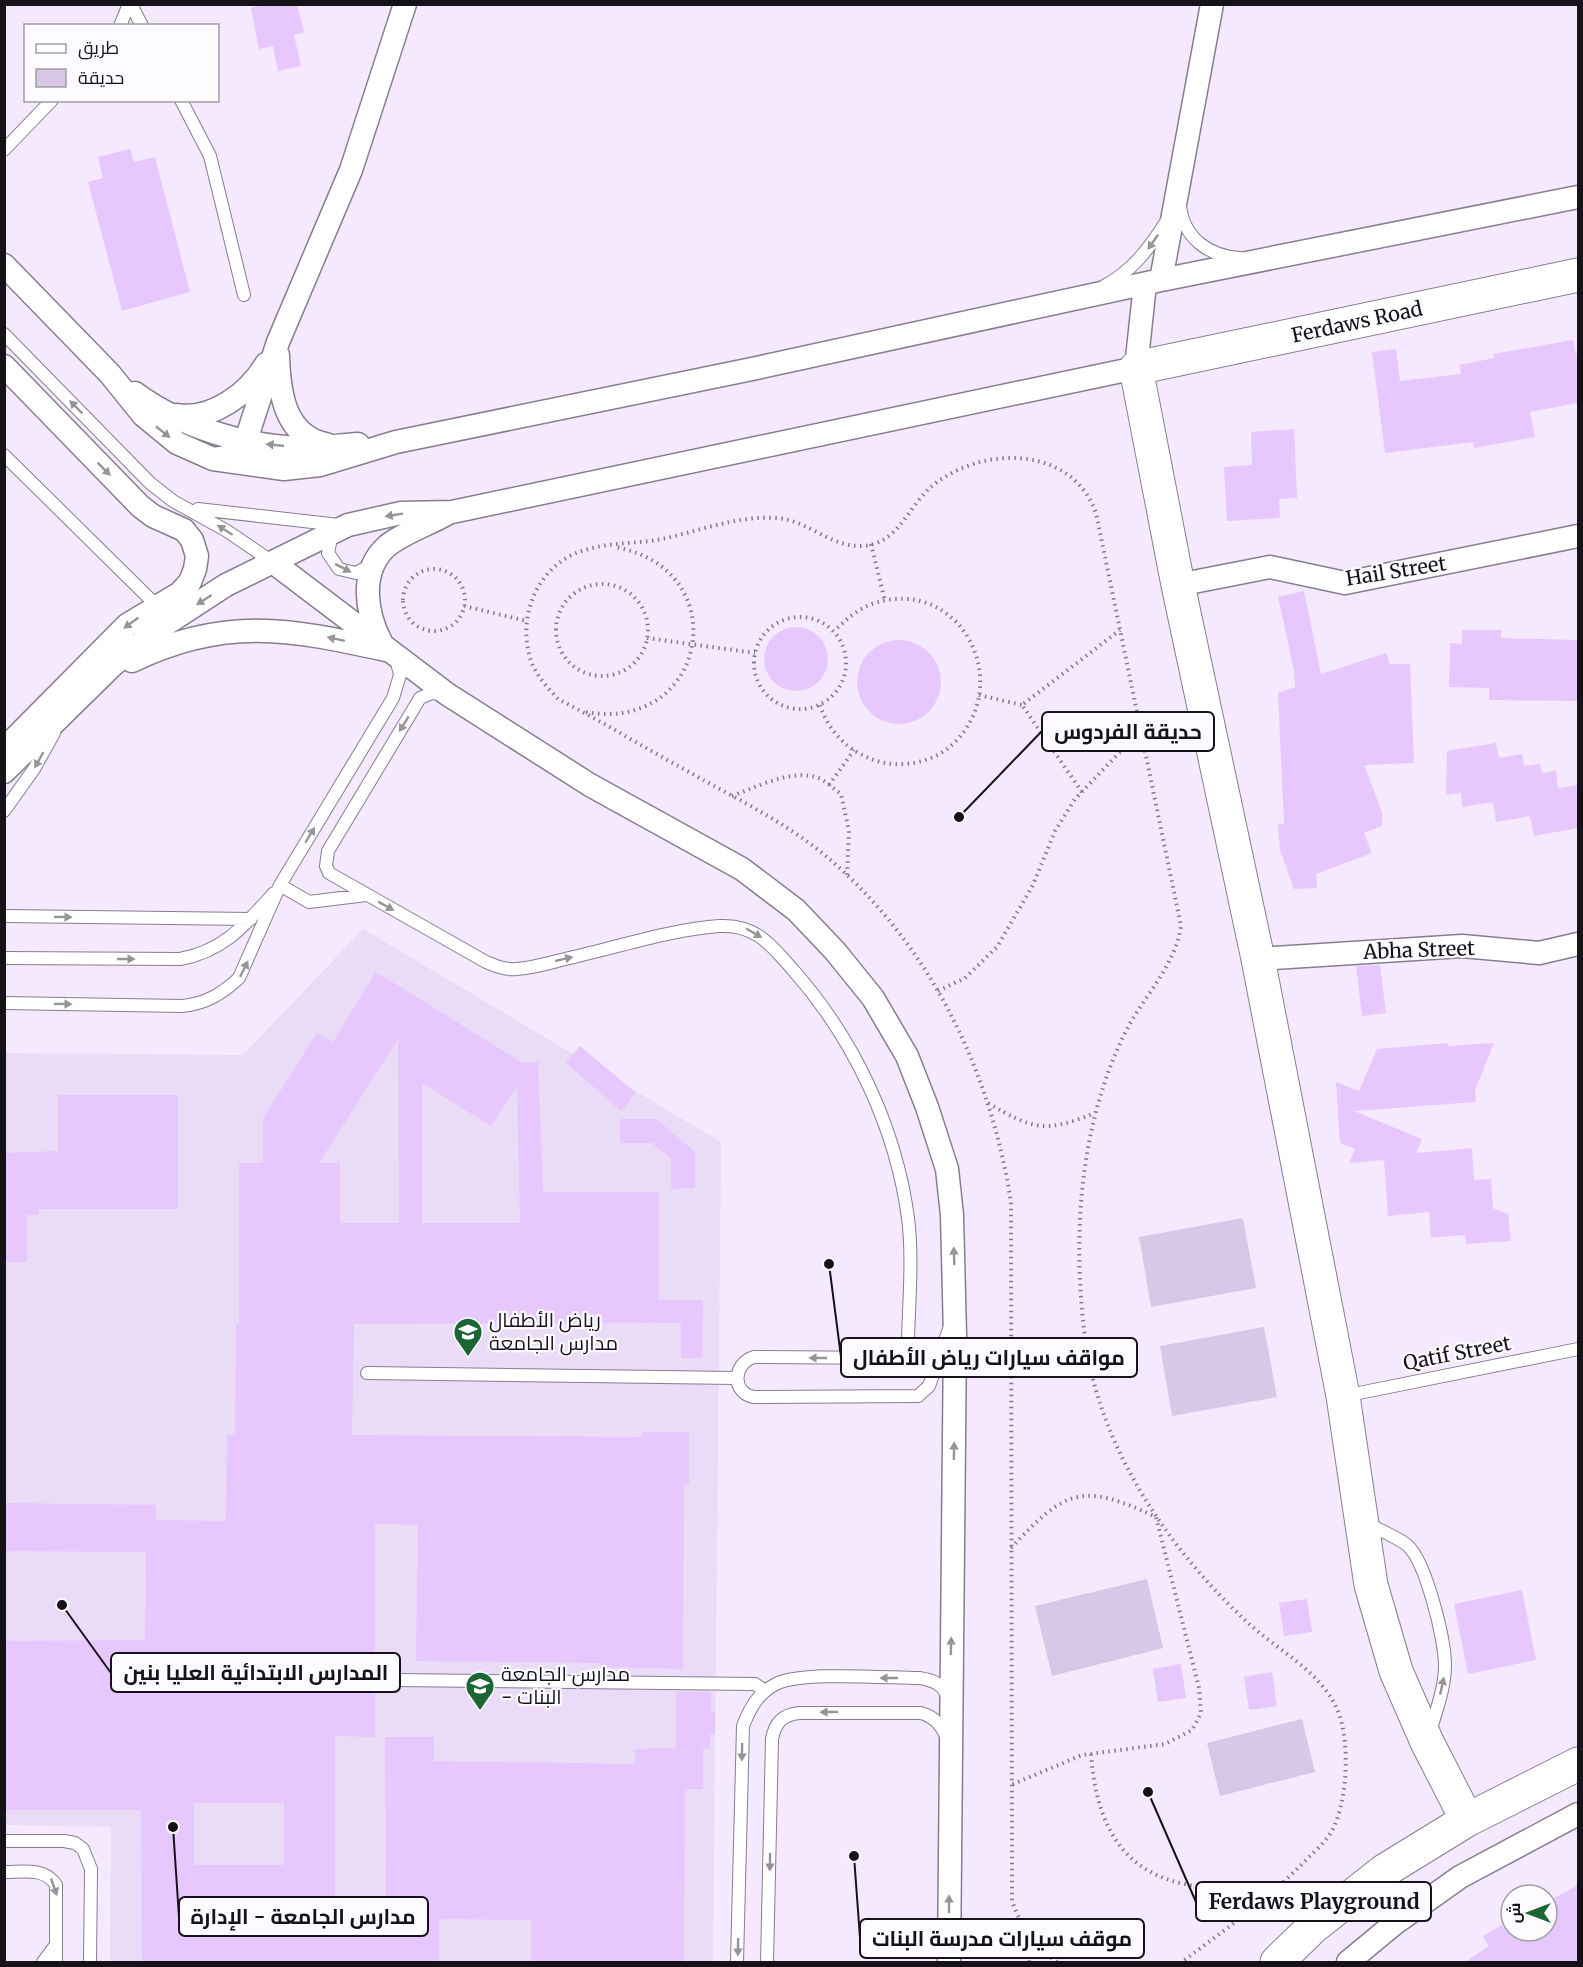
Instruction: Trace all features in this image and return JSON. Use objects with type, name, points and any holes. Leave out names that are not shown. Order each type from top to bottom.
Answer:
[{"type":"street","points":[[213,459],[230,457],[238,452],[246,440],[278,342],[351,170],[405,4]]},
{"type":"street","points":[[1212,4],[1178,190],[1153,282],[1136,368],[1178,585],[1258,958],[1343,1396],[1371,1585],[1396,1671],[1427,1742],[1467,1820]]},
{"type":"street","points":[[4,265],[110,374],[143,415],[177,443],[213,459],[264,468],[302,468],[320,465],[396,442],[752,369],[1153,282],[1578,197]]},
{"type":"street","name":"Ferdaws Road","points":[[1136,368],[1578,276]]},
{"type":"street","points":[[167,413],[183,416],[196,414],[235,398],[263,369],[278,342]]},
{"type":"street","points":[[278,342],[281,393],[292,422],[308,438],[336,446]]},
{"type":"street","points":[[4,366],[140,506],[153,516],[184,530],[192,540],[197,556],[190,582],[180,593],[127,625],[4,749]]},
{"type":"street","points":[[4,772],[88,689],[157,630],[226,585],[339,529],[401,513],[452,512],[1136,368]]},
{"type":"street","points":[[110,374],[167,413],[203,428],[246,440],[303,448],[396,442]]},
{"type":"street","points":[[387,647],[372,624],[367,605],[368,587],[378,555],[389,545],[452,512]]},
{"type":"street","name":"Hail Street","points":[[1178,585],[1270,567],[1345,583],[1578,536]]},
{"type":"street","points":[[274,563],[447,694],[590,785],[741,869],[796,910],[835,951],[873,998],[907,1056],[927,1107],[947,1169],[952,1215],[955,1310],[948,1962]]},
{"type":"street","points":[[88,689],[129,663],[161,647],[221,631],[289,632],[387,647]]},
{"type":"street","name":"Abha Street","points":[[1258,958],[1462,946],[1539,952],[1578,944]]},
{"type":"street","points":[[1277,1962],[1313,1927],[1384,1871],[1467,1820],[1578,1764]]},
{"type":"street","points":[[1348,1962],[1394,1924],[1460,1877],[1578,1814]]},
{"type":"lane","points":[[121,24],[130,4]]},
{"type":"lane","points":[[130,4],[141,24]]},
{"type":"lane","points":[[4,150],[50,102]]},
{"type":"lane","points":[[182,102],[210,156],[244,295]]},
{"type":"lane","points":[[1178,190],[1185,225],[1191,236],[1205,249],[1235,258],[1264,260]]},
{"type":"lane","points":[[1078,299],[1113,281],[1133,266],[1167,221],[1178,190]]},
{"type":"lane","points":[[4,334],[150,483],[173,501],[208,512],[339,529],[328,553],[339,569],[356,573],[365,570],[378,555]]},
{"type":"lane","points":[[4,455],[157,606]]},
{"type":"lane","points":[[183,505],[274,563]]},
{"type":"lane","points":[[4,1003],[197,1005],[213,998],[239,978],[280,885],[393,698],[400,675],[387,647]]},
{"type":"lane","points":[[447,694],[432,693],[420,698],[328,851],[326,866],[329,873],[486,962],[509,969],[700,929],[733,926],[752,930],[766,941],[809,988],[857,1062],[894,1154],[909,1220],[908,1340],[903,1354],[893,1358],[754,1357],[741,1364],[737,1378],[742,1391],[754,1397],[918,1396],[929,1386],[955,1310]]},
{"type":"lane","points":[[4,811],[34,769],[68,708]]},
{"type":"lane","points":[[280,885],[309,902],[366,895]]},
{"type":"lane","points":[[4,958],[180,959],[210,951],[251,919],[280,885]]},
{"type":"lane","points":[[4,916],[251,919]]},
{"type":"lane","name":"Qatif Street","points":[[1343,1396],[1578,1349]]},
{"type":"lane","points":[[367,1374],[737,1378]]},
{"type":"lane","points":[[1362,1520],[1406,1545],[1419,1558],[1426,1576],[1445,1664],[1443,1684],[1427,1742]]},
{"type":"lane","points":[[737,1962],[743,1726],[752,1706],[765,1691],[788,1679],[919,1678],[933,1680],[946,1691],[951,1709]]},
{"type":"lane","points":[[394,1680],[755,1684],[765,1691]]},
{"type":"lane","points":[[767,1962],[772,1739],[774,1729],[780,1719],[788,1714],[800,1713],[921,1713],[930,1716],[940,1724],[950,1750]]},
{"type":"lane","points":[[4,1841],[64,1841],[83,1849],[91,1869],[90,1962]]},
{"type":"lane","points":[[4,1872],[39,1872],[52,1878],[58,1893],[56,1962]]},
{"type":"lane","points":[[43,1962],[52,1953],[57,1942]]},
{"type":"path","points":[[582,711],[608,716],[634,712],[657,701],[677,682],[689,659],[694,633],[690,606],[679,582],[660,563],[645,555],[611,546],[661,539],[756,517],[781,518],[837,542],[859,546],[871,544],[893,535],[931,486],[958,469],[1006,458],[1036,459],[1060,468],[1090,495],[1096,513],[1181,926],[1171,958],[1132,1018],[1109,1066],[1096,1113],[1081,1203],[1079,1248],[1087,1348],[1111,1430],[1156,1517],[1216,1593],[1248,1623],[1308,1671],[1337,1709],[1346,1759],[1338,1817],[1330,1835],[1279,1886],[1182,1962]]},
{"type":"path","points":[[871,544],[885,601]]},
{"type":"path","points":[[426,570],[445,571],[459,583],[463,592],[464,606],[458,619],[450,626],[442,630],[423,629],[408,617],[404,608],[405,589],[409,580],[426,570]]},
{"type":"path","points":[[603,583],[617,585],[640,603],[646,616],[647,638],[639,658],[628,668],[615,675],[601,677],[586,674],[573,667],[557,644],[558,615],[570,597],[588,585],[603,583]]},
{"type":"path","points":[[820,705],[832,729],[854,750],[872,760],[898,765],[923,761],[946,750],[965,732],[977,709],[980,695],[982,684],[978,658],[967,634],[949,616],[926,603],[901,599],[875,603],[852,614],[834,631]]},
{"type":"path","points":[[464,606],[527,621]]},
{"type":"path","points":[[801,616],[815,619],[834,631],[845,649],[847,664],[844,678],[837,691],[820,705],[800,710],[785,707],[772,700],[756,677],[755,653],[763,635],[774,624],[787,618],[801,616]]},
{"type":"path","points":[[1022,705],[1120,630]]},
{"type":"path","points":[[647,638],[755,653]]},
{"type":"path","points":[[980,695],[1022,705],[1082,792]]},
{"type":"path","points":[[938,991],[965,978],[997,947],[1033,885],[1055,831],[1082,792],[1141,729]]},
{"type":"path","points":[[829,785],[854,750]]},
{"type":"path","points":[[732,796],[778,779],[801,776],[820,779],[829,785],[841,794],[849,831],[847,876]]},
{"type":"path","points":[[988,1103],[1018,1120],[1041,1127],[1064,1126],[1096,1113]]},
{"type":"path","points":[[1011,1548],[1052,1507],[1076,1497],[1104,1496],[1156,1517]]},
{"type":"path","points":[[1011,1785],[1091,1754],[1165,1744],[1192,1730],[1201,1713],[1199,1688],[1156,1517]]},
{"type":"path","points":[[1091,1754],[1094,1785],[1103,1817],[1116,1841],[1136,1863],[1163,1878],[1188,1887],[1237,1890],[1279,1886]]},
{"type":"path","points":[[1023,1930],[1029,1962]]},
{"type":"shaded area","points":[[363,929],[721,1142],[713,1962],[110,1962],[111,1827],[5,1825],[5,1053],[243,1055]]},
{"type":"green space","points":[[1243,1218],[1256,1288],[1151,1307],[1139,1237]]},
{"type":"green space","points":[[1264,1327],[1277,1397],[1172,1416],[1160,1346]]},
{"type":"green space","points":[[1147,1579],[1163,1648],[1052,1676],[1035,1606]]},
{"type":"green space","points":[[1302,1719],[1315,1772],[1220,1796],[1207,1743]]},
{"type":"building","points":[[265,4],[297,4],[304,32],[294,35],[301,66],[278,71],[273,46],[259,49],[251,8]]},
{"type":"building","points":[[130,149],[134,162],[155,157],[190,292],[122,311],[88,182],[103,178],[98,157]]},
{"type":"building","points":[[1573,340],[1576,354],[1578,353],[1578,403],[1530,412],[1535,437],[1474,448],[1473,442],[1385,453],[1372,352],[1396,349],[1400,381],[1461,374],[1459,365],[1494,358],[1493,354]]},
{"type":"building","points":[[1294,429],[1297,498],[1279,499],[1280,518],[1227,521],[1224,467],[1252,465],[1251,432]]},
{"type":"building","points":[[1304,591],[1321,674],[1386,653],[1390,664],[1410,664],[1414,763],[1364,765],[1382,812],[1382,826],[1364,833],[1372,853],[1316,874],[1317,888],[1294,889],[1280,850],[1278,824],[1284,824],[1278,693],[1295,687],[1294,670],[1278,597]]},
{"type":"building","points":[[790,627],[802,627],[819,636],[826,647],[828,659],[826,671],[819,682],[802,691],[790,691],[778,686],[769,677],[764,665],[764,653],[769,641],[778,632]]},
{"type":"building","points":[[1462,630],[1501,630],[1501,638],[1578,640],[1578,701],[1489,700],[1489,688],[1449,687],[1450,643],[1462,644]]},
{"type":"building","points":[[899,640],[915,643],[929,652],[938,666],[941,682],[938,698],[929,712],[915,721],[899,724],[883,721],[869,712],[860,698],[857,682],[860,666],[869,652],[883,643]]},
{"type":"building","points":[[1496,743],[1499,758],[1522,754],[1524,766],[1540,764],[1542,773],[1556,771],[1558,788],[1578,785],[1578,828],[1534,836],[1530,816],[1496,822],[1493,802],[1462,807],[1461,793],[1446,795],[1447,751]]},
{"type":"building","points":[[1380,965],[1386,1013],[1362,1016],[1356,966]]},
{"type":"building","points":[[376,972],[523,1063],[538,1062],[543,1192],[659,1192],[659,1300],[703,1300],[702,1358],[681,1358],[681,1323],[354,1324],[352,1435],[642,1437],[642,1432],[689,1432],[689,1484],[684,1484],[683,1669],[600,1667],[601,1663],[416,1661],[418,1525],[375,1524],[375,1737],[335,1736],[335,1918],[386,1918],[385,1737],[434,1737],[434,1761],[635,1764],[635,1749],[676,1748],[676,1692],[711,1692],[711,1711],[715,1711],[715,1734],[710,1734],[710,1749],[703,1749],[703,1789],[685,1789],[684,1962],[531,1962],[531,1920],[439,1919],[439,1962],[142,1962],[141,1810],[4,1810],[4,1641],[145,1640],[146,1552],[4,1551],[4,1503],[156,1505],[156,1520],[226,1521],[227,1435],[235,1435],[236,1323],[239,1323],[239,1163],[263,1163],[263,1118],[317,1033],[333,1042]],"holes":[[[398,1039],[399,1223],[340,1223],[340,1163],[319,1163]],[[422,1083],[491,1126],[517,1086],[520,1223],[422,1223]],[[194,1803],[284,1803],[284,1865],[194,1865]]]},
{"type":"building","points":[[1448,1043],[1448,1046],[1494,1043],[1475,1090],[1476,1102],[1354,1111],[1422,1139],[1416,1153],[1472,1148],[1474,1180],[1491,1179],[1493,1208],[1508,1214],[1511,1241],[1466,1244],[1465,1235],[1431,1238],[1429,1212],[1388,1216],[1384,1160],[1349,1163],[1355,1149],[1340,1143],[1336,1082],[1359,1091],[1377,1049]]},
{"type":"building","points":[[580,1046],[636,1093],[621,1111],[566,1063]]},
{"type":"building","points":[[58,1095],[178,1095],[178,1209],[39,1209],[39,1215],[27,1215],[27,1262],[4,1262],[4,1153],[58,1151]]},
{"type":"building","points":[[620,1119],[656,1119],[695,1152],[695,1188],[671,1189],[671,1159],[652,1143],[620,1143]]},
{"type":"building","points":[[1522,1590],[1536,1660],[1468,1674],[1454,1604]]},
{"type":"building","points":[[1307,1599],[1312,1632],[1284,1636],[1279,1603]]},
{"type":"building","points":[[1181,1664],[1186,1698],[1158,1702],[1153,1669]]},
{"type":"building","points":[[1272,1672],[1277,1706],[1249,1710],[1244,1677]]},
{"type":"building","points":[[1578,1885],[1578,1962],[1465,1962],[1489,1946],[1483,1936],[1499,1927],[1499,1943],[1559,1943],[1559,1895]]},
{"type":"place","name":"حديقة الفردوس","points":[[959,817]]},
{"type":"place","name":"مواقف سيارات رياض الأطفال","points":[[829,1264]]},
{"type":"place","name":"رياض الأطفال مدارس الجامعة","points":[[468,1358]]},
{"type":"place","name":"المدارس الابتدائية العليا بنين","points":[[62,1605]]},
{"type":"place","name":"مدارس الجامعة - البنات","points":[[480,1712]]},
{"type":"place","name":"Ferdaws Playground","points":[[1148,1792]]},
{"type":"place","name":"مدارس الجامعة - الإدارة","points":[[173,1827]]},
{"type":"place","name":"موقف سيارات مدرسة البنات","points":[[854,1856]]}]
